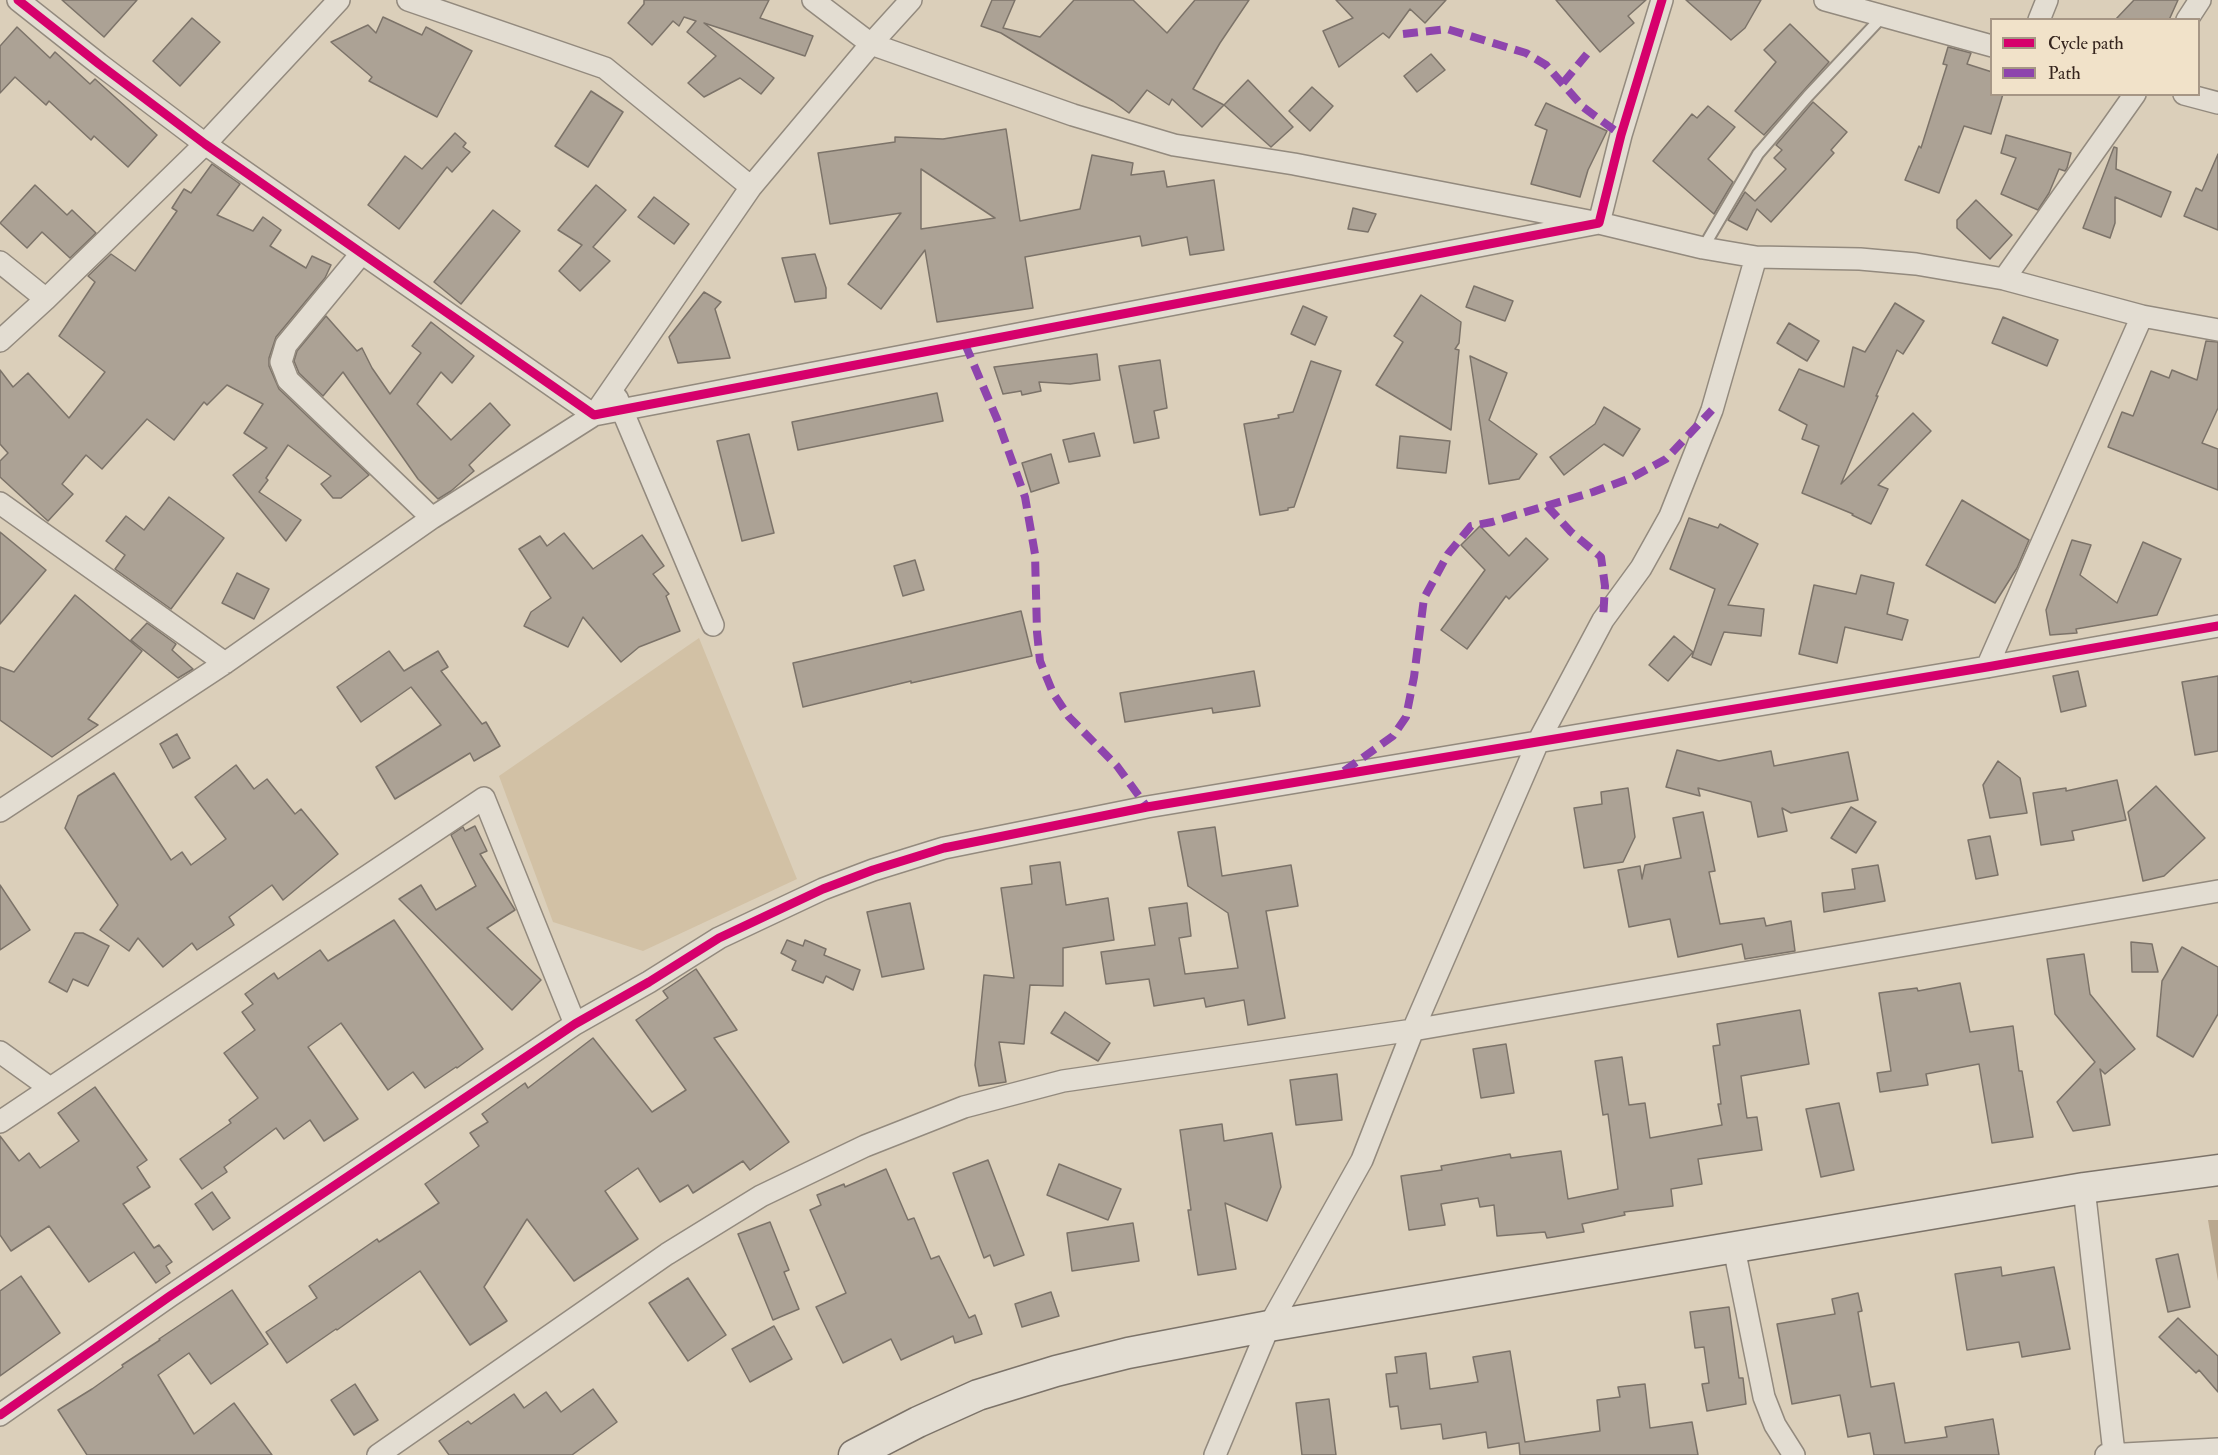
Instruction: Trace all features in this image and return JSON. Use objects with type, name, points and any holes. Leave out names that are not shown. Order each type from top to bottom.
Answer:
[{"type":"street","points":[[18,0],[205,144],[594,415],[1599,223]]},
{"type":"street","points":[[0,341],[205,144],[339,0]]},
{"type":"street","points":[[408,0],[605,68],[750,187]]},
{"type":"street","points":[[813,0],[871,44],[1073,115],[1174,145],[1294,164],[1599,223],[1703,248],[1756,257],[1860,259],[1916,264],[2004,279],[2142,316],[2218,330]]},
{"type":"street","points":[[3,804],[225,663],[432,518],[594,415],[750,187],[911,0]]},
{"type":"street","points":[[1599,223],[1621,135],[1662,0]]},
{"type":"street","points":[[1825,0],[1847,3],[1883,16],[1990,45]]},
{"type":"street","points":[[2040,18],[2047,0]]},
{"type":"street","points":[[2188,18],[2200,0]]},
{"type":"street","points":[[2004,279],[2134,96]]},
{"type":"street","points":[[2192,96],[2218,103]]},
{"type":"street","points":[[361,254],[286,345],[281,362],[288,380],[432,518]]},
{"type":"street","points":[[1215,1455],[1269,1326],[1362,1160],[1413,1030],[1538,742],[1604,620],[1641,568],[1674,506],[1712,410],[1756,257]]},
{"type":"street","points":[[0,262],[46,299]]},
{"type":"street","points":[[1987,667],[2142,316]]},
{"type":"street","points":[[613,389],[713,625]]},
{"type":"street","points":[[0,503],[225,663]]},
{"type":"street","points":[[0,1415],[170,1296],[575,1024],[720,938],[823,889],[873,870],[944,848],[1147,807],[1987,667],[2218,626]]},
{"type":"street","points":[[0,1122],[484,798],[575,1024]]},
{"type":"street","points":[[378,1455],[667,1254],[760,1196],[865,1146],[964,1107],[1063,1081],[1413,1030],[2218,891]]},
{"type":"street","points":[[0,1052],[50,1088]]},
{"type":"street","points":[[854,1455],[918,1422],[978,1395],[1056,1371],[1118,1356],[1269,1326],[2084,1188],[2218,1170]]},
{"type":"street","points":[[2084,1188],[2110,1454],[2212,1451]]},
{"type":"street","points":[[1734,1248],[1764,1397],[1774,1425],[1794,1455]]},
{"type":"lane","points":[[1703,248],[1758,154],[1808,96],[1883,16]]},
{"type":"shaded area","points":[[699,638],[797,879],[643,951],[553,922],[499,776]]},
{"type":"shaded area","points":[[2208,1220],[2218,1220],[2218,1281]]},
{"type":"building","points":[[62,0],[137,0],[104,37]]},
{"type":"building","points":[[644,0],[769,0],[760,18],[813,36],[805,56],[704,23],[774,78],[761,94],[740,78],[704,97],[688,83],[716,56],[687,32],[696,21],[684,17],[679,26],[673,21],[652,45],[628,23],[644,4]]},
{"type":"building","points":[[992,0],[1015,0],[1003,28],[1040,37],[1074,0],[1133,0],[1167,33],[1195,0],[1249,0],[1193,89],[1224,105],[1202,127],[1172,99],[1169,105],[1147,90],[1129,113],[1001,33],[981,26]]},
{"type":"building","points":[[1336,0],[1446,0],[1425,23],[1410,9],[1389,38],[1383,33],[1339,67],[1323,31],[1353,18]]},
{"type":"building","points":[[1556,0],[1646,0],[1628,16],[1634,23],[1600,52]]},
{"type":"building","points":[[1686,0],[1761,0],[1745,28],[1731,40]]},
{"type":"building","points":[[2134,0],[2178,0],[2170,18],[2117,18]]},
{"type":"building","points":[[383,17],[422,35],[426,27],[472,51],[437,117],[369,81],[372,77],[331,42],[368,25],[376,33]]},
{"type":"building","points":[[192,18],[220,42],[180,86],[153,61]]},
{"type":"building","points":[[1790,24],[1829,62],[1764,135],[1735,111],[1776,62],[1764,50]]},
{"type":"building","points":[[17,27],[50,58],[55,52],[90,84],[95,79],[157,135],[128,167],[94,136],[91,140],[49,101],[46,105],[15,77],[0,93],[0,46]]},
{"type":"building","points":[[1948,47],[1971,53],[1967,64],[1990,71],[1990,96],[2002,96],[1991,134],[1964,126],[1939,193],[1905,180],[1919,146],[1921,148],[1947,65],[1943,64]]},
{"type":"building","points":[[1431,54],[1445,70],[1417,92],[1404,76]]},
{"type":"building","points":[[1248,80],[1293,127],[1271,147],[1224,105]]},
{"type":"building","points":[[1312,87],[1333,106],[1310,131],[1289,111]]},
{"type":"building","points":[[591,91],[623,112],[588,167],[555,146]]},
{"type":"building","points":[[1813,102],[1847,132],[1831,150],[1834,153],[1771,222],[1757,209],[1747,230],[1728,220],[1745,192],[1755,201],[1786,169],[1774,158],[1782,150],[1776,145]]},
{"type":"building","points":[[1546,103],[1607,131],[1588,170],[1580,197],[1531,184],[1547,130],[1535,125]]},
{"type":"building","points":[[1708,106],[1735,127],[1708,159],[1733,182],[1714,214],[1653,161],[1692,114],[1697,118]]},
{"type":"building","points":[[1006,129],[1020,221],[1080,209],[1092,155],[1133,163],[1131,175],[1164,171],[1167,187],[1214,180],[1224,250],[1190,255],[1187,237],[1142,246],[1140,236],[1025,257],[1033,308],[937,322],[925,250],[881,309],[848,284],[901,213],[830,224],[818,153],[895,142],[895,137],[943,139]],"holes":[[[921,169],[995,218],[921,229]]]},
{"type":"building","points":[[455,133],[466,143],[463,147],[470,152],[452,172],[447,167],[399,229],[368,205],[405,156],[422,169]]},
{"type":"building","points":[[2006,135],[2071,153],[2067,168],[2065,171],[2059,169],[2049,193],[2038,210],[2001,194],[2016,158],[2001,153]]},
{"type":"building","points":[[2114,147],[2117,148],[2116,169],[2171,192],[2161,217],[2115,197],[2115,223],[2110,238],[2083,228]]},
{"type":"building","points":[[2218,154],[2218,230],[2184,216],[2196,188],[2202,191]]},
{"type":"building","points":[[212,164],[240,184],[217,215],[253,231],[263,217],[281,230],[270,246],[306,268],[312,256],[331,265],[325,278],[276,337],[269,358],[269,366],[279,389],[369,475],[341,498],[333,498],[321,484],[331,476],[288,445],[259,492],[301,520],[286,541],[233,475],[267,448],[244,433],[263,404],[227,385],[207,405],[204,402],[174,440],[147,419],[102,469],[86,455],[62,484],[73,494],[48,521],[0,477],[0,461],[8,453],[0,444],[0,370],[13,387],[28,373],[69,418],[105,372],[59,336],[95,282],[88,276],[111,254],[135,271],[177,211],[172,208],[184,189],[191,193]]},
{"type":"building","points":[[35,185],[67,215],[72,210],[96,233],[70,258],[42,232],[27,248],[0,223]]},
{"type":"building","points":[[596,185],[626,210],[593,247],[610,261],[580,291],[559,271],[582,245],[558,230]]},
{"type":"building","points":[[654,197],[689,224],[674,244],[638,217]]},
{"type":"building","points":[[1976,200],[2012,235],[1990,259],[1957,228],[1957,220]]},
{"type":"building","points":[[1353,208],[1376,214],[1368,232],[1348,229]]},
{"type":"building","points":[[493,210],[520,231],[461,304],[434,282]]},
{"type":"building","points":[[815,254],[826,288],[826,298],[795,302],[782,258]]},
{"type":"building","points":[[1474,286],[1513,301],[1505,321],[1466,307]]},
{"type":"building","points":[[704,292],[721,302],[715,309],[730,358],[678,363],[669,337]]},
{"type":"building","points":[[1421,295],[1461,322],[1459,343],[1455,349],[1459,350],[1451,430],[1376,385],[1403,342],[1394,336]]},
{"type":"building","points":[[1895,303],[1924,321],[1903,354],[1897,350],[1841,484],[1913,413],[1931,431],[1878,485],[1888,489],[1871,524],[1802,493],[1819,446],[1802,439],[1807,425],[1779,410],[1799,369],[1844,387],[1853,347],[1865,352]]},
{"type":"building","points":[[1303,306],[1327,317],[1315,345],[1291,334]]},
{"type":"building","points":[[326,316],[357,351],[362,348],[372,368],[390,394],[421,353],[412,346],[431,322],[474,356],[452,383],[441,372],[417,404],[451,440],[490,403],[510,425],[469,465],[474,471],[451,491],[438,499],[418,479],[343,372],[323,396],[299,373],[294,361],[297,351]]},
{"type":"building","points":[[2003,317],[2058,340],[2047,366],[1992,343]]},
{"type":"building","points":[[1789,323],[1819,341],[1807,361],[1777,343]]},
{"type":"building","points":[[2206,341],[2218,342],[2218,408],[2202,443],[2218,449],[2218,490],[2108,447],[2122,412],[2133,416],[2151,371],[2169,378],[2172,370],[2197,380]]},
{"type":"building","points":[[1097,354],[1100,380],[1070,384],[1039,382],[1041,391],[1022,395],[1021,391],[1003,394],[994,367]]},
{"type":"building","points":[[1470,356],[1507,373],[1489,420],[1537,454],[1519,479],[1489,484]]},
{"type":"building","points":[[1160,360],[1167,408],[1154,411],[1159,438],[1134,443],[1119,366]]},
{"type":"building","points":[[1311,361],[1341,371],[1294,507],[1260,515],[1244,424],[1279,418],[1278,415],[1293,412]]},
{"type":"building","points":[[937,393],[943,421],[798,450],[792,422]]},
{"type":"building","points":[[1604,407],[1640,429],[1623,456],[1604,444],[1564,475],[1550,457],[1595,424]]},
{"type":"building","points":[[1094,433],[1100,456],[1069,462],[1063,440]]},
{"type":"building","points":[[749,434],[774,533],[742,541],[717,441]]},
{"type":"building","points":[[1400,436],[1450,441],[1446,473],[1397,468]]},
{"type":"building","points":[[1051,454],[1059,483],[1031,492],[1022,463]]},
{"type":"building","points":[[169,497],[224,538],[171,609],[115,569],[125,555],[106,541],[126,516],[144,530]]},
{"type":"building","points":[[1962,500],[2029,540],[2017,568],[1995,603],[1926,565]]},
{"type":"building","points":[[1689,518],[1718,528],[1720,524],[1758,544],[1728,605],[1764,609],[1761,636],[1724,632],[1711,665],[1692,657],[1715,589],[1670,569]]},
{"type":"building","points":[[1480,526],[1509,556],[1526,538],[1548,559],[1509,599],[1506,596],[1467,649],[1441,630],[1485,570],[1461,545]]},
{"type":"building","points":[[0,532],[46,570],[0,624]]},
{"type":"building","points":[[564,533],[593,569],[642,535],[664,566],[653,574],[669,594],[666,596],[680,631],[639,647],[621,662],[583,617],[568,647],[524,626],[531,612],[551,598],[519,549],[540,536],[547,546]]},
{"type":"building","points":[[2072,540],[2091,545],[2080,575],[2117,603],[2143,542],[2181,559],[2157,615],[2076,629],[2077,633],[2050,635],[2046,610]]},
{"type":"building","points":[[915,560],[924,590],[903,596],[894,566]]},
{"type":"building","points":[[237,573],[269,589],[254,619],[222,603]]},
{"type":"building","points":[[1861,575],[1894,583],[1887,614],[1908,620],[1902,640],[1845,627],[1837,663],[1799,654],[1814,585],[1856,594]]},
{"type":"building","points":[[75,595],[142,651],[88,719],[98,725],[52,757],[0,720],[0,667],[14,672]]},
{"type":"building","points":[[1021,611],[1032,656],[911,683],[911,681],[803,707],[793,663]]},
{"type":"building","points":[[147,623],[176,644],[172,650],[193,669],[178,678],[131,640]]},
{"type":"building","points":[[1674,636],[1693,652],[1668,681],[1649,665]]},
{"type":"building","points":[[389,651],[404,671],[438,651],[448,667],[441,671],[482,724],[486,722],[500,746],[474,761],[470,753],[395,799],[376,767],[441,725],[411,687],[361,722],[337,687]]},
{"type":"building","points":[[1254,671],[1260,706],[1213,713],[1212,708],[1125,722],[1120,693]]},
{"type":"building","points":[[2078,671],[2086,706],[2061,712],[2053,676]]},
{"type":"building","points":[[2218,676],[2218,751],[2195,755],[2182,682]]},
{"type":"building","points":[[177,734],[190,758],[173,768],[160,744]]},
{"type":"building","points":[[1677,750],[1719,761],[1771,751],[1774,766],[1848,752],[1858,800],[1791,813],[1782,808],[1787,831],[1758,837],[1751,802],[1698,788],[1700,796],[1666,787]]},
{"type":"building","points":[[1998,761],[2020,778],[2027,813],[1990,818],[1983,785]]},
{"type":"building","points":[[236,765],[254,789],[267,779],[295,814],[301,809],[338,854],[283,900],[272,885],[229,917],[234,925],[197,950],[192,943],[163,967],[138,938],[129,951],[100,930],[118,905],[65,828],[78,796],[114,773],[171,860],[182,852],[191,865],[226,839],[195,797]]},
{"type":"building","points":[[2117,780],[2126,820],[2072,831],[2074,840],[2041,845],[2033,793],[2066,788],[2066,791]]},
{"type":"building","points":[[2156,786],[2205,838],[2164,876],[2143,881],[2128,812]]},
{"type":"building","points":[[1628,788],[1635,837],[1623,862],[1584,868],[1574,808],[1602,804],[1601,792]]},
{"type":"building","points":[[1851,807],[1876,822],[1856,853],[1831,838]]},
{"type":"building","points":[[1703,812],[1715,871],[1709,872],[1720,924],[1764,918],[1766,926],[1791,921],[1795,951],[1745,959],[1742,944],[1678,957],[1670,919],[1629,927],[1618,870],[1640,866],[1642,879],[1645,865],[1681,858],[1673,818]]},
{"type":"building","points":[[475,826],[487,851],[480,854],[515,910],[487,928],[541,980],[512,1010],[399,899],[421,885],[436,910],[476,886],[451,835],[463,827],[465,831]]},
{"type":"building","points":[[1215,827],[1222,876],[1291,865],[1298,906],[1266,911],[1285,1018],[1248,1025],[1244,1000],[1206,1007],[1204,998],[1154,1006],[1149,979],[1106,984],[1101,952],[1155,945],[1149,908],[1187,903],[1191,936],[1179,938],[1185,974],[1238,968],[1228,913],[1188,886],[1178,832]]},
{"type":"building","points":[[1990,836],[1998,875],[1976,879],[1968,840]]},
{"type":"building","points":[[1060,862],[1066,905],[1108,898],[1114,940],[1063,948],[1063,986],[1030,985],[1024,1044],[999,1042],[1006,1082],[979,1086],[975,1065],[984,975],[1014,978],[1001,888],[1032,884],[1030,866]]},
{"type":"building","points":[[1878,865],[1885,901],[1824,912],[1822,893],[1855,889],[1852,869]]},
{"type":"building","points":[[0,885],[30,930],[0,950]]},
{"type":"building","points":[[910,903],[924,969],[882,977],[867,912]]},
{"type":"building","points":[[394,920],[483,1049],[425,1088],[413,1072],[388,1090],[341,1023],[308,1047],[358,1119],[324,1141],[310,1120],[284,1139],[276,1128],[224,1167],[227,1172],[202,1189],[180,1159],[231,1123],[229,1120],[258,1098],[224,1053],[255,1030],[242,1012],[253,1004],[245,994],[274,973],[278,979],[320,950],[328,961]]},
{"type":"building","points":[[75,933],[83,933],[109,946],[88,986],[73,979],[67,992],[49,982]]},
{"type":"building","points":[[787,940],[803,946],[805,940],[826,949],[824,955],[860,970],[853,990],[826,976],[823,983],[792,970],[796,961],[781,953]]},
{"type":"building","points":[[2131,942],[2152,944],[2158,972],[2132,972]]},
{"type":"building","points":[[2182,947],[2218,967],[2218,1014],[2193,1057],[2157,1036],[2162,981]]},
{"type":"building","points":[[2084,954],[2090,994],[2135,1049],[2105,1074],[2100,1069],[2110,1125],[2073,1131],[2057,1102],[2095,1062],[2055,1014],[2047,959]]},
{"type":"building","points":[[696,969],[737,1030],[714,1038],[789,1142],[750,1170],[743,1161],[693,1193],[688,1185],[660,1202],[638,1168],[605,1191],[638,1239],[574,1281],[527,1219],[484,1287],[507,1321],[470,1345],[420,1271],[287,1363],[266,1332],[317,1298],[309,1286],[377,1239],[379,1242],[439,1203],[425,1184],[479,1146],[470,1133],[488,1122],[482,1114],[525,1083],[528,1088],[593,1038],[652,1112],[686,1090],[636,1020],[668,998],[663,991]]},
{"type":"building","points":[[1960,983],[1970,1032],[2013,1026],[2019,1071],[2022,1071],[2033,1137],[1992,1143],[1979,1064],[1926,1074],[1928,1085],[1880,1092],[1877,1073],[1891,1071],[1879,993],[1917,988],[1918,991]]},
{"type":"building","points":[[1800,1010],[1809,1064],[1741,1076],[1747,1118],[1757,1117],[1762,1150],[1698,1159],[1702,1184],[1671,1189],[1673,1206],[1624,1212],[1625,1215],[1582,1224],[1584,1232],[1547,1238],[1545,1232],[1497,1236],[1494,1205],[1480,1207],[1478,1198],[1441,1204],[1445,1225],[1409,1230],[1401,1176],[1442,1170],[1441,1166],[1510,1154],[1511,1158],[1561,1151],[1568,1199],[1618,1189],[1608,1114],[1603,1115],[1595,1061],[1622,1057],[1629,1105],[1645,1103],[1650,1138],[1722,1125],[1713,1046],[1720,1045],[1717,1024]]},
{"type":"building","points":[[1065,1012],[1110,1043],[1098,1061],[1051,1033]]},
{"type":"building","points":[[1506,1044],[1514,1093],[1481,1098],[1473,1049]]},
{"type":"building","points":[[1337,1074],[1342,1120],[1296,1125],[1290,1080]]},
{"type":"building","points":[[95,1087],[147,1160],[137,1167],[150,1187],[123,1204],[154,1248],[159,1245],[172,1262],[166,1266],[170,1273],[156,1283],[134,1252],[89,1282],[49,1226],[11,1251],[0,1235],[0,1136],[19,1161],[29,1153],[40,1168],[79,1141],[58,1113]]},
{"type":"building","points":[[1839,1103],[1854,1170],[1821,1177],[1806,1109]]},
{"type":"building","points":[[1222,1124],[1224,1141],[1272,1133],[1281,1187],[1267,1221],[1225,1203],[1236,1269],[1198,1275],[1188,1210],[1191,1210],[1180,1130]]},
{"type":"building","points":[[988,1160],[1024,1255],[994,1266],[990,1255],[984,1258],[953,1173]]},
{"type":"building","points":[[1059,1164],[1121,1189],[1108,1220],[1047,1195]]},
{"type":"building","points":[[886,1169],[908,1220],[914,1218],[931,1259],[939,1256],[969,1318],[975,1315],[982,1334],[955,1343],[953,1336],[901,1360],[891,1339],[843,1363],[816,1307],[846,1293],[810,1210],[821,1205],[817,1195],[844,1184],[845,1187]]},
{"type":"building","points":[[212,1192],[230,1218],[213,1230],[195,1204]]},
{"type":"building","points":[[770,1222],[789,1270],[784,1272],[799,1309],[773,1320],[738,1234]]},
{"type":"building","points":[[1133,1223],[1139,1261],[1072,1271],[1067,1233]]},
{"type":"building","points":[[2178,1254],[2190,1307],[2168,1312],[2156,1259]]},
{"type":"building","points":[[2001,1267],[2002,1276],[2054,1267],[2070,1349],[2022,1357],[2019,1342],[1967,1350],[1955,1274]]},
{"type":"building","points":[[21,1276],[60,1333],[0,1376],[0,1291]]},
{"type":"building","points":[[688,1278],[726,1335],[688,1361],[649,1303]]},
{"type":"building","points":[[232,1290],[268,1344],[211,1384],[189,1353],[158,1375],[194,1434],[234,1403],[272,1455],[87,1455],[58,1410],[92,1389],[123,1367],[122,1365]]},
{"type":"building","points":[[1051,1292],[1059,1316],[1022,1327],[1015,1304]]},
{"type":"building","points":[[1858,1293],[1862,1311],[1858,1312],[1871,1387],[1894,1383],[1905,1443],[1947,1437],[1945,1427],[1993,1419],[1999,1455],[1874,1455],[1870,1433],[1848,1437],[1840,1395],[1792,1404],[1777,1324],[1835,1314],[1832,1299]]},
{"type":"building","points":[[1729,1307],[1739,1378],[1743,1378],[1746,1404],[1707,1411],[1702,1384],[1709,1383],[1704,1347],[1695,1348],[1690,1312]]},
{"type":"building","points":[[2178,1318],[2218,1356],[2218,1392],[2199,1370],[2196,1373],[2159,1337]]},
{"type":"building","points":[[774,1326],[792,1359],[750,1382],[732,1349]]},
{"type":"building","points":[[1510,1351],[1525,1442],[1600,1431],[1597,1400],[1620,1397],[1618,1387],[1645,1384],[1650,1428],[1692,1422],[1698,1455],[1520,1455],[1519,1443],[1488,1448],[1486,1432],[1443,1439],[1441,1424],[1401,1429],[1398,1406],[1390,1407],[1386,1374],[1397,1373],[1395,1357],[1426,1353],[1430,1389],[1478,1382],[1473,1357]]},
{"type":"building","points":[[355,1384],[378,1420],[354,1435],[331,1400]]},
{"type":"building","points":[[593,1389],[617,1422],[572,1455],[449,1455],[439,1441],[468,1421],[471,1424],[514,1394],[524,1408],[546,1392],[561,1412]]},
{"type":"building","points":[[1329,1399],[1336,1455],[1302,1455],[1296,1403]]},
{"type":"marked path","points":[[1403,34],[1447,29],[1526,53],[1546,65],[1583,107],[1621,135]]},
{"type":"marked path","points":[[1563,83],[1587,54]]},
{"type":"marked path","points":[[965,344],[997,419],[1025,497],[1035,554],[1040,661],[1053,693],[1069,717],[1117,766],[1147,807]]},
{"type":"marked path","points":[[1344,771],[1393,736],[1406,717],[1414,677],[1424,598],[1448,554],[1471,526],[1593,492],[1631,478],[1666,459],[1712,410]]},
{"type":"marked path","points":[[1547,506],[1571,532],[1601,557],[1605,586],[1603,620]]},
{"type":"cycle path","points":[[18,0],[205,144],[594,415],[1599,223],[1621,135],[1662,0]]},
{"type":"cycle path","points":[[0,1415],[170,1296],[575,1024],[649,982],[719,938],[823,889],[873,870],[944,848],[1147,807],[1987,667],[2218,626]]}]
